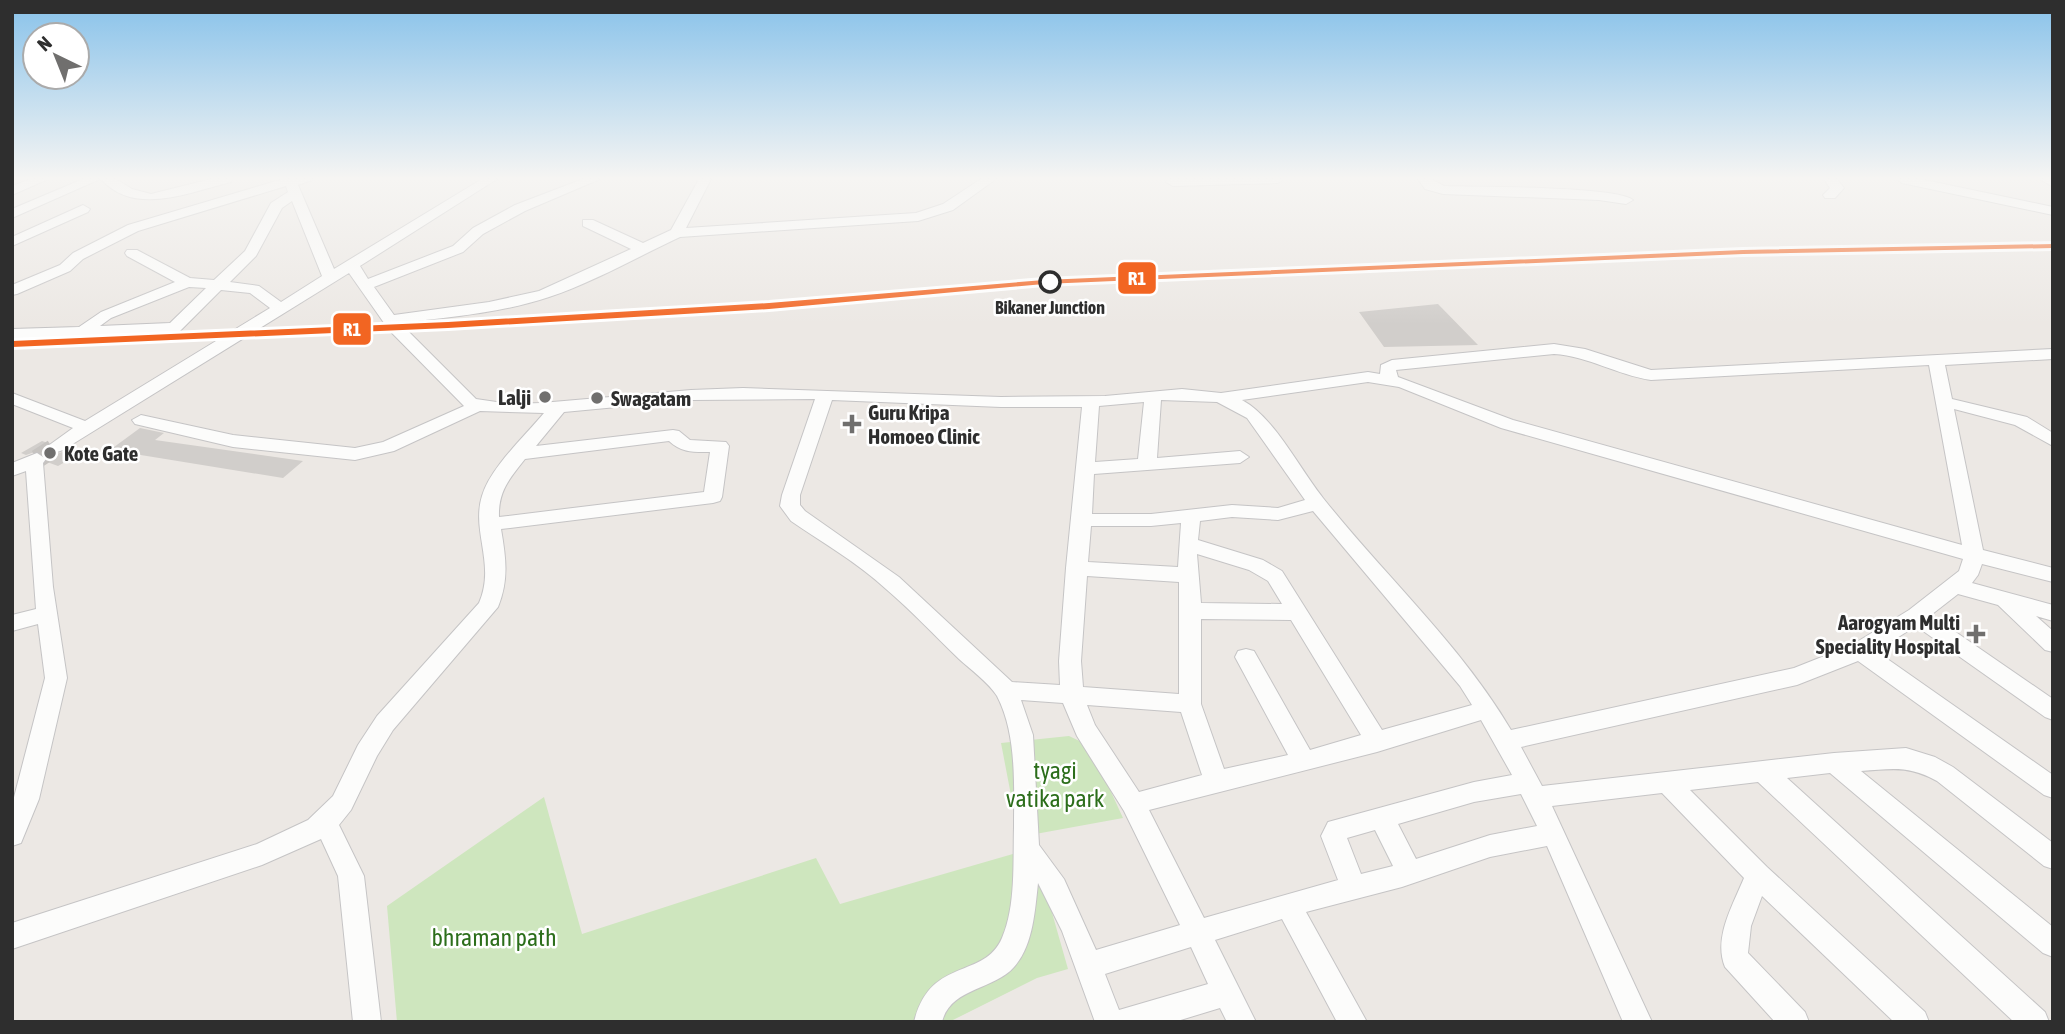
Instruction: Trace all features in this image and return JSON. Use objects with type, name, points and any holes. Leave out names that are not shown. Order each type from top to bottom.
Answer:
[{"type":"street","points":[[16,236],[38,227]]},
{"type":"street","points":[[12,291],[65,268],[84,252],[136,227]]},
{"type":"street","points":[[12,334],[79,334],[174,328],[258,246],[266,227]]},
{"type":"street","points":[[309,227],[331,279]]},
{"type":"street","points":[[57,446],[414,227]]},
{"type":"street","points":[[365,285],[458,249],[485,227]]},
{"type":"street","points":[[597,227],[645,250]]},
{"type":"street","points":[[677,233],[680,227]]},
{"type":"street","points":[[390,320],[522,301],[578,281],[677,233],[764,227]]},
{"type":"street","points":[[12,253],[29,243],[16,236]]},
{"type":"street","points":[[132,253],[187,282],[254,289],[282,310]]},
{"type":"street","points":[[352,266],[390,320],[476,407]]},
{"type":"street","points":[[79,334],[106,315],[187,282]]},
{"type":"street","points":[[1390,379],[1387,369],[1392,365],[1554,349],[1578,351],[1632,373],[1651,375],[2053,354]]},
{"type":"street","points":[[1506,741],[1797,676],[1860,651],[1916,615],[1968,575],[1974,556],[1936,360]]},
{"type":"street","points":[[141,420],[233,442],[355,454],[388,447],[476,407],[559,407],[753,392],[1006,404],[1208,395],[1225,397],[1368,377],[1390,379],[1503,423],[1575,440],[1974,556],[2053,575]]},
{"type":"street","points":[[825,395],[790,506],[798,516],[892,582],[1006,690],[1022,737],[1027,849],[1021,913],[1009,952],[998,964],[937,996],[929,1012],[928,1022]]},
{"type":"street","points":[[1147,465],[1153,397]]},
{"type":"street","points":[[1225,397],[1253,414],[1317,503],[1452,660],[1488,709],[1533,789],[1638,1022]]},
{"type":"street","points":[[12,398],[86,427]]},
{"type":"street","points":[[1091,401],[1070,660],[1072,697],[1085,729],[1133,804],[1242,1022]]},
{"type":"street","points":[[1945,402],[2021,421],[2053,441]]},
{"type":"street","points":[[12,936],[262,854],[301,838],[325,821],[341,805],[359,764],[385,724],[488,607],[496,593],[499,579],[488,505],[491,492],[559,407]]},
{"type":"street","points":[[491,524],[713,497],[720,446],[685,446],[673,435],[520,454]]},
{"type":"street","points":[[1086,469],[1240,457]]},
{"type":"street","points":[[12,470],[35,460],[43,587],[56,678],[27,799],[12,835]]},
{"type":"street","points":[[1080,520],[1151,520],[1232,511],[1278,514],[1317,503]]},
{"type":"street","points":[[1191,516],[1188,544],[1191,611],[1190,704],[1216,781]]},
{"type":"street","points":[[1188,544],[1267,570],[1282,584],[1377,742]]},
{"type":"street","points":[[1076,568],[1189,575]]},
{"type":"street","points":[[1953,586],[2053,613]]},
{"type":"street","points":[[2003,599],[2053,644]]},
{"type":"street","points":[[1191,611],[1299,612]]},
{"type":"street","points":[[12,622],[48,614]]},
{"type":"street","points":[[1916,615],[2053,710]]},
{"type":"street","points":[[1860,651],[2053,788]]},
{"type":"street","points":[[1246,657],[1304,761]]},
{"type":"street","points":[[1006,690],[1190,704]]},
{"type":"street","points":[[1133,804],[1377,742],[1488,709]]},
{"type":"street","points":[[1354,888],[1334,836],[1337,830],[1474,792],[1665,781],[1906,758],[1927,764],[1945,774],[2053,858]]},
{"type":"street","points":[[1834,763],[2053,944]]},
{"type":"street","points":[[1763,771],[2035,1022]]},
{"type":"street","points":[[1665,781],[1758,875],[1915,1022]]},
{"type":"street","points":[[1381,817],[1410,873]]},
{"type":"street","points":[[325,821],[351,876],[367,1022]]},
{"type":"street","points":[[1087,966],[1288,905],[1410,873],[1490,846],[1554,834]]},
{"type":"street","points":[[1027,849],[1046,869],[1060,894],[1108,1022]]},
{"type":"street","points":[[1758,875],[1736,932],[1733,944],[1735,958],[1796,1022]]},
{"type":"street","points":[[1288,905],[1353,1022]]},
{"type":"street","points":[[1125,1022],[1228,992]]},
{"type":"green space","name":"tyagi vatika park","points":[[1069,736],[1090,746],[1123,818],[1019,837],[1001,743]]},
{"type":"green space","name":"bhraman path","points":[[544,797],[582,934],[816,858],[840,904],[1030,849],[1037,860],[1068,969],[1037,978],[949,1022],[397,1022],[387,906]]},
{"type":"building","points":[[1438,304],[1478,345],[1384,347],[1359,312]]},
{"type":"building","points":[[140,428],[164,433],[155,440],[303,461],[283,478],[110,450]]},
{"type":"building","name":"Kote Gate","points":[[42,441],[48,443],[47,448],[56,454],[68,450],[79,454],[58,466],[47,462],[47,457],[38,451],[26,455],[21,453]]},
{"type":"tunnel","points":[[37,459],[57,446]]},
{"type":"transit line","name":"R1","points":[[12,344],[448,325],[769,306],[1044,282],[1743,252],[2053,246]]},
{"type":"place","name":"Bikaner Junction","points":[[1050,282]]},
{"type":"place","name":"Lalji","points":[[545,397]]},
{"type":"place","name":"Swagatam","points":[[597,398]]},
{"type":"place","name":"Guru Kripa Homoeo Clinic","points":[[852,424]]},
{"type":"place","name":"Kote Gate","points":[[50,453]]},
{"type":"place","name":"Aarogyam Multi Speciality Hospital","points":[[1976,634]]}]
